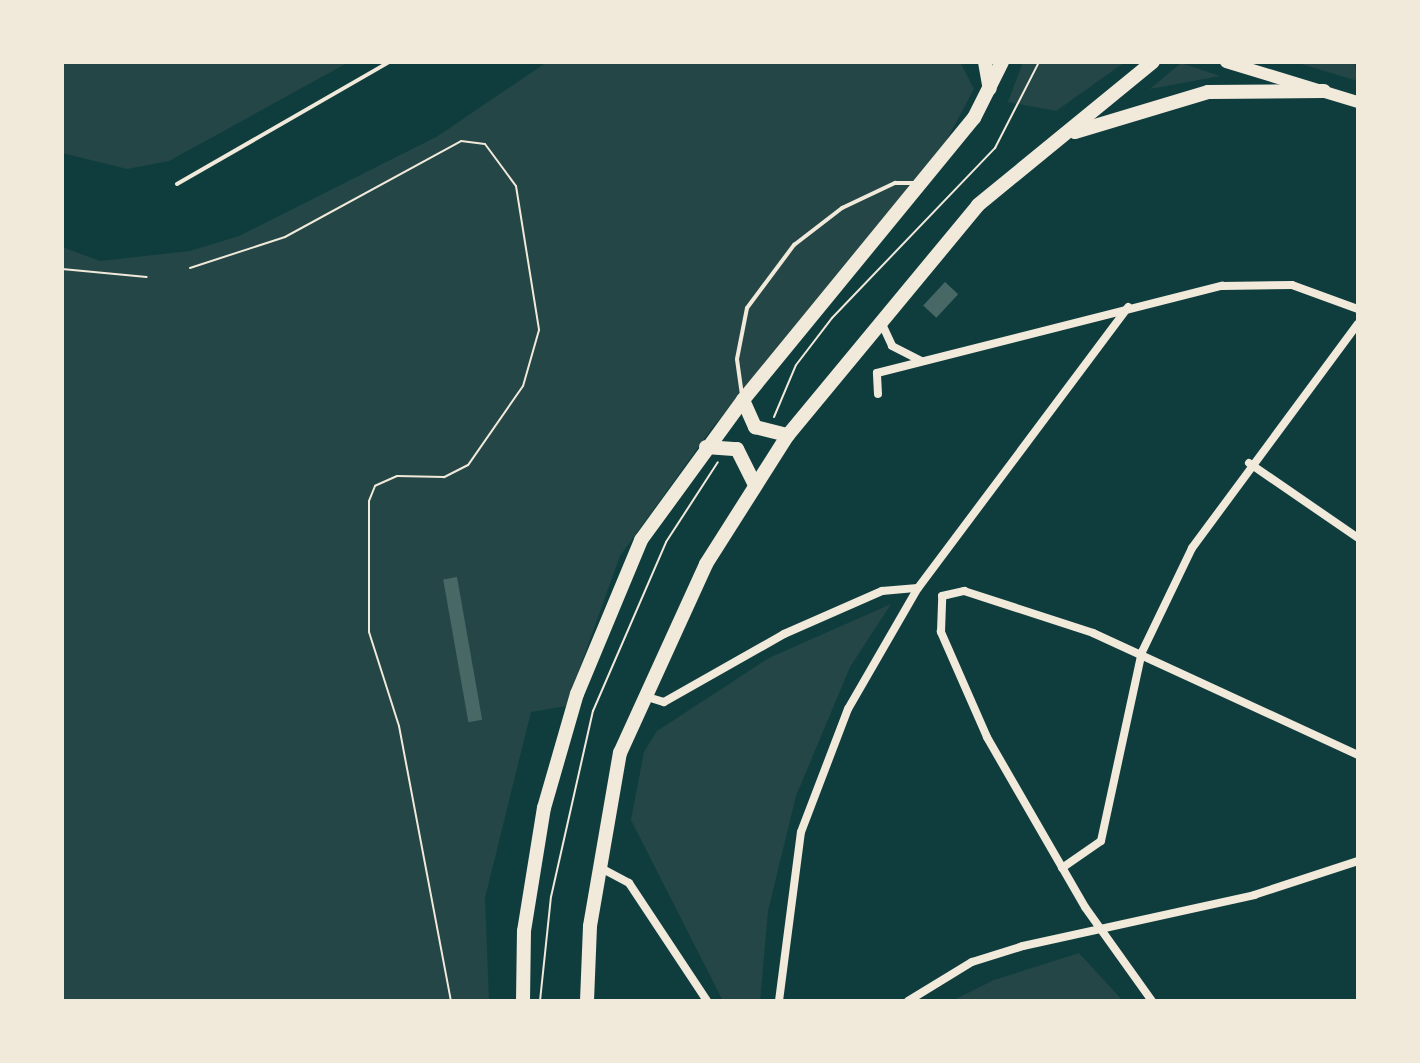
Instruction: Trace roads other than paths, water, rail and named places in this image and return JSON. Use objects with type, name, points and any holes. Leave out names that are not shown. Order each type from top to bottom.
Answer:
[{"type":"highway","points":[[985,62],[991,91]]},
{"type":"highway","points":[[523,1001],[533,869],[568,721],[641,540],[706,447],[991,91],[1002,62]]},
{"type":"highway","points":[[587,1001],[599,867],[620,753],[706,564],[788,435],[978,205],[1153,62]]},
{"type":"highway","points":[[1063,136],[1208,92],[1324,91]]},
{"type":"highway","points":[[743,400],[755,427],[788,435]]},
{"type":"highway","points":[[706,447],[737,449],[755,485]]},
{"type":"main road","points":[[1226,62],[1358,102]]},
{"type":"street","points":[[878,394],[877,373],[1128,307],[1267,281],[1358,309]]},
{"type":"street","points":[[779,1001],[801,832],[848,709],[918,588],[1128,307]]},
{"type":"street","points":[[881,322],[892,346],[922,362]]},
{"type":"street","points":[[1062,868],[1101,841],[1142,652],[1192,548],[1249,463],[1358,324]]},
{"type":"street","points":[[1249,463],[1358,538]]},
{"type":"street","points":[[644,696],[664,702],[784,634],[882,591],[918,588]]},
{"type":"street","points":[[1152,1001],[1100,929],[987,737],[946,644],[938,615],[950,590],[1142,652],[1358,755]]},
{"type":"street","points":[[908,1001],[972,962],[1100,929],[1254,895],[1358,861]]},
{"type":"street","points":[[599,867],[629,883],[707,1001]]},
{"type":"lane","points":[[177,184],[389,62]]},
{"type":"lane","points":[[743,400],[737,359],[747,308],[794,245],[842,208],[895,183],[918,183]]}]
